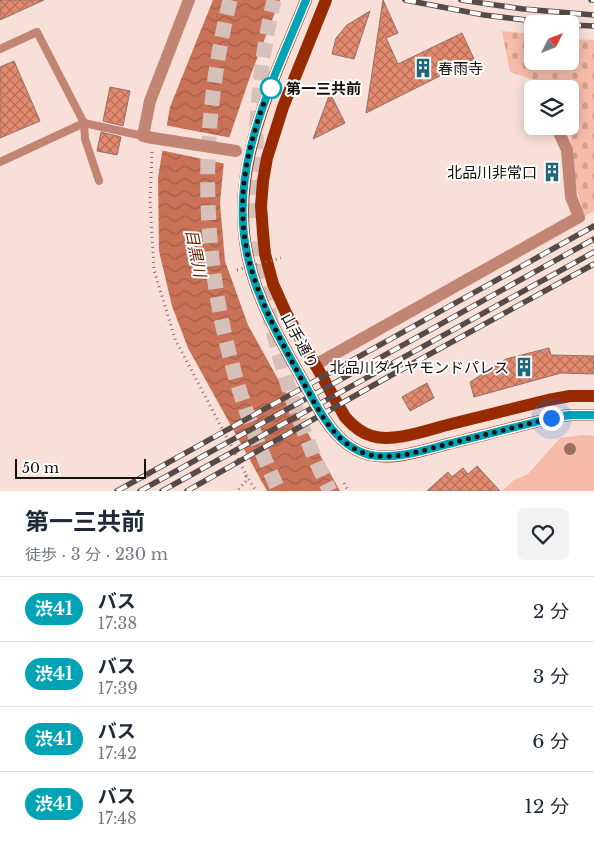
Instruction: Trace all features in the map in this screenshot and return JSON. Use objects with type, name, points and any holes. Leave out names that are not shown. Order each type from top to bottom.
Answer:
[{"type":"main road","name":"山手通り","points":[[306,0],[264,106],[249,154],[244,179],[244,233],[248,260],[257,290],[269,319],[319,411],[330,427],[342,440],[356,450],[384,456],[398,455],[551,418],[570,415],[594,415]]},
{"type":"main road","name":"山手通り","points":[[326,0],[275,132],[263,181],[261,206],[265,254],[273,284],[286,313],[344,416],[362,432],[379,437],[395,437],[548,400],[570,396],[594,396]]},
{"type":"street","points":[[189,0],[150,101],[148,137],[249,154]]},
{"type":"street","points":[[315,364],[578,217],[571,197],[567,150],[560,135]]},
{"type":"lane","points":[[0,48],[37,32],[84,123],[86,139],[99,181]]},
{"type":"lane","points":[[0,162],[84,123],[148,137]]},
{"type":"path","points":[[148,137],[154,270],[174,338],[256,491]]},
{"type":"path","points":[[237,270],[282,258]]},
{"type":"path","points":[[238,491],[246,482],[246,474]]},
{"type":"path","points":[[344,483],[348,491]]},
{"type":"green space","points":[[502,31],[524,33],[524,70],[579,70],[579,39],[594,40],[594,211],[585,216],[576,188],[571,135],[579,135],[579,80],[535,80],[510,72]]},
{"type":"green space","points":[[582,435],[594,436],[594,491],[502,491],[514,480],[528,474],[560,438]]},
{"type":"water","name":"目黒川","points":[[213,0],[280,0],[251,74],[225,150],[220,203],[225,261],[248,325],[340,491],[267,491],[188,348],[172,306],[159,251],[158,177],[170,107]]},
{"type":"pier","points":[[164,125],[232,138],[226,164],[160,150]]},
{"type":"building","points":[[0,0],[44,0],[0,20]]},
{"type":"building","name":"春雨寺","points":[[383,0],[398,33],[386,38],[398,64],[462,33],[474,59],[366,113]]},
{"type":"building","points":[[370,11],[354,59],[332,54],[336,38],[347,25]]},
{"type":"building","points":[[14,61],[40,121],[0,138],[0,67]]},
{"type":"building","points":[[110,87],[130,91],[123,126],[103,121]]},
{"type":"building","points":[[330,93],[345,123],[313,139]]},
{"type":"building","points":[[101,132],[121,137],[117,155],[97,151]]},
{"type":"building","name":"北品川ダイヤモンドパレス","points":[[549,348],[551,355],[594,356],[593,374],[561,373],[474,397],[470,382],[506,359]]},
{"type":"building","points":[[427,383],[434,398],[410,411],[402,397]]},
{"type":"building","points":[[477,466],[500,491],[427,491],[448,472],[452,477],[463,468],[468,474]]},
{"type":"tunnel","points":[[230,0],[217,63],[210,126],[208,188],[211,250],[220,311],[234,371],[254,431],[279,491]]},
{"type":"tunnel","points":[[256,218],[256,136],[260,81],[274,0]]},
{"type":"tunnel","points":[[258,241],[268,306],[283,369],[304,432],[330,491]]},
{"type":"railway","points":[[405,0],[484,15],[524,20]]},
{"type":"railway","points":[[461,0],[523,9],[594,15]]},
{"type":"railway","points":[[579,25],[594,26]]},
{"type":"railway","points":[[117,491],[594,226]]},
{"type":"railway","points":[[140,491],[594,239]]},
{"type":"railway","points":[[162,491],[594,252]]},
{"type":"railway","points":[[187,491],[388,377],[594,264]]},
{"type":"bus line","name":"渋41","points":[[306,0],[264,106],[249,154],[244,179],[244,233],[248,260],[257,290],[269,319],[319,411],[330,427],[342,440],[356,450],[384,456],[419,451],[551,418],[570,415],[594,415]]},
{"type":"place","name":"春雨寺","points":[[423,68]]},
{"type":"place","name":"第一三共前","points":[[271,88]]},
{"type":"place","name":"北品川非常口","points":[[552,172]]},
{"type":"place","name":"北品川ダイヤモンドパレス","points":[[524,367]]},
{"type":"route","points":[[271,88],[256,128],[244,179],[244,233],[248,260],[257,290],[269,319],[319,411],[330,427],[342,440],[356,450],[384,456],[419,451],[551,418]]}]
